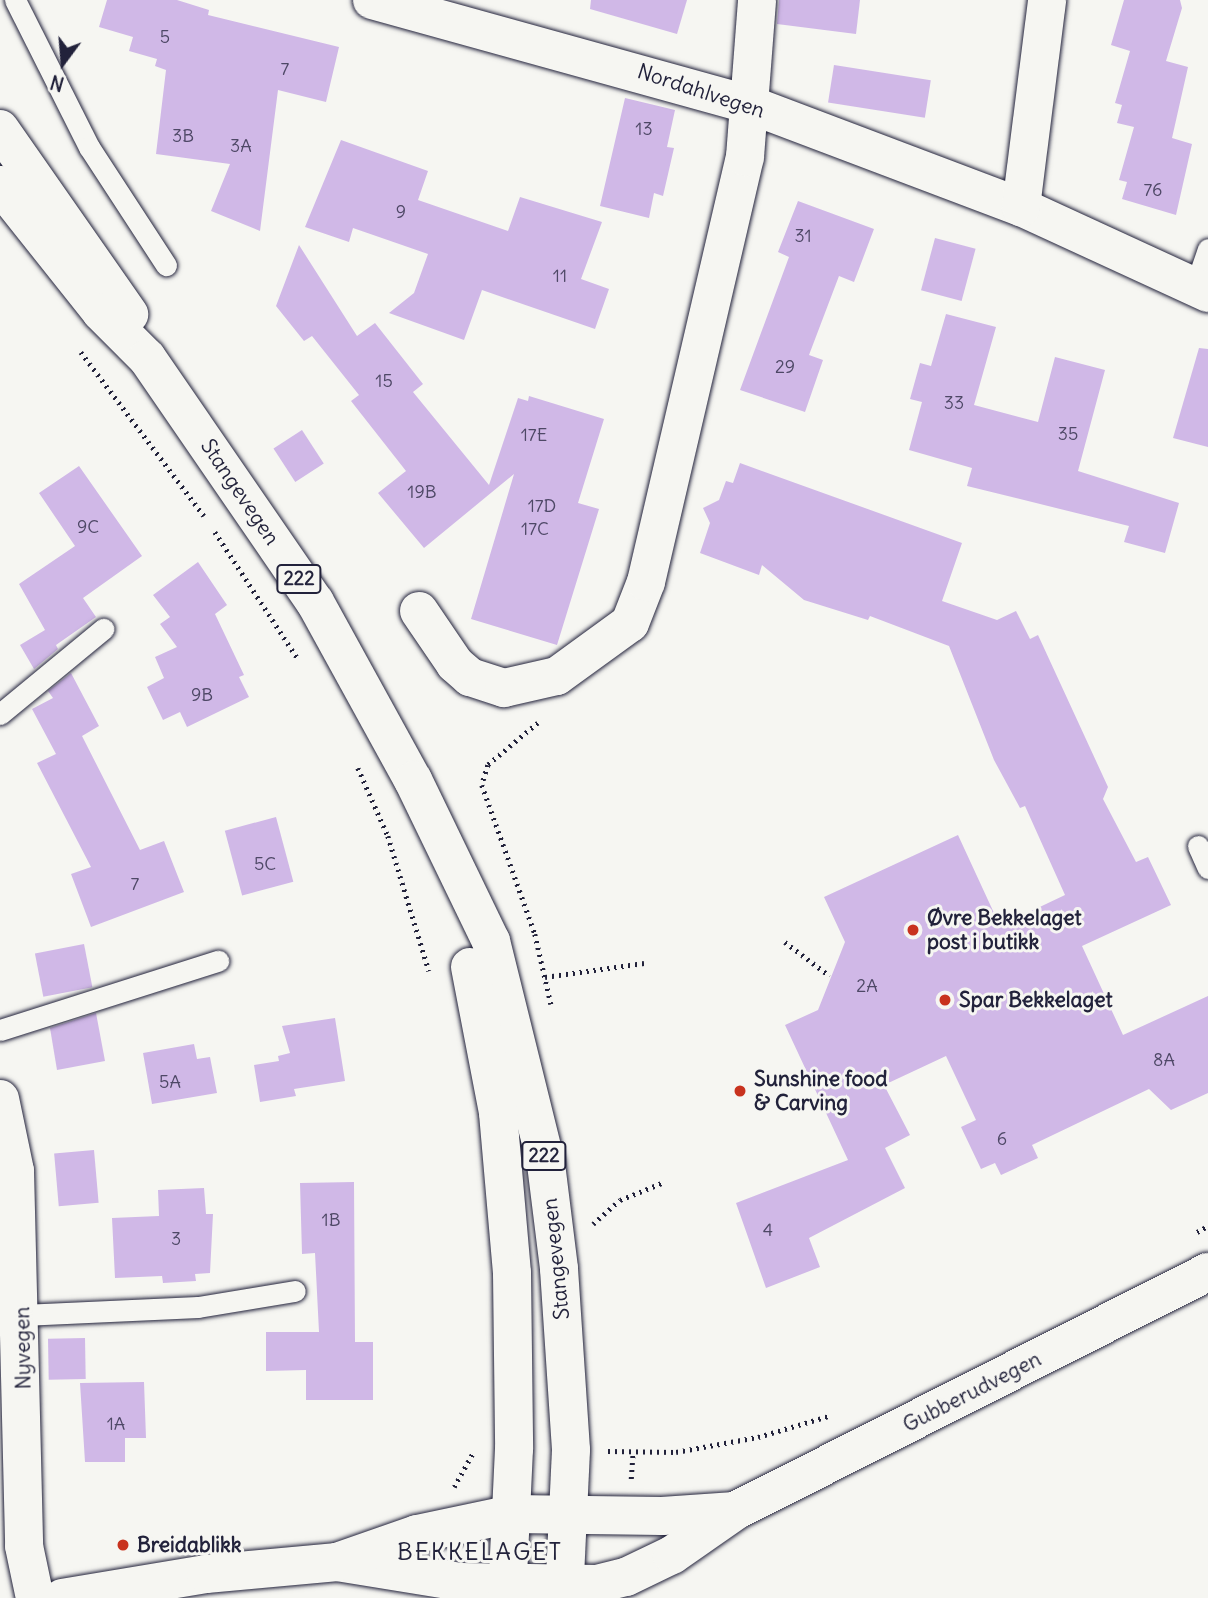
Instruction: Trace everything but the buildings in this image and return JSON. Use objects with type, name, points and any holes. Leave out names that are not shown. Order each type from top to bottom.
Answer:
[{"type":"main road","name":"Nordahlvegen","points":[[372,0],[748,104],[1021,207],[1202,290]]},
{"type":"main road","points":[[419,611],[455,664],[470,677],[504,688],[557,676],[630,623],[646,582],[746,157],[757,0]]},
{"type":"main road","points":[[1021,207],[1047,0]]},
{"type":"main road","name":"Stangevegen","points":[[0,130],[122,299],[147,358]]},
{"type":"main road","name":"Stangevegen","points":[[0,185],[101,312],[147,358],[315,602],[430,814],[491,941],[546,1164],[560,1283],[571,1518],[565,1590]]},
{"type":"main road","name":"Stangevegen","points":[[430,814],[483,1015],[498,1113],[512,1273],[512,1514],[508,1590]]},
{"type":"main road","name":"Nyvegen","points":[[0,1099],[15,1171],[22,1315],[23,1546],[35,1598]]},
{"type":"main road","name":"Gubberudvegen","points":[[337,1562],[417,1578],[508,1590],[565,1590],[626,1577],[672,1555],[735,1511],[1208,1272]]},
{"type":"main road","name":"Gubberudvegen","points":[[337,1562],[417,1534],[512,1514],[571,1518],[735,1511]]},
{"type":"main road","points":[[62,1598],[208,1586],[337,1562]]},
{"type":"lane","points":[[15,0],[89,147],[166,265]]},
{"type":"lane","points":[[1202,290],[1208,248]]},
{"type":"lane","points":[[0,713],[103,629]]},
{"type":"lane","points":[[1198,846],[1208,868]]},
{"type":"lane","points":[[0,1030],[218,961]]},
{"type":"lane","points":[[22,1315],[198,1307],[295,1291]]},
{"type":"path","points":[[76,345],[207,520],[304,669]]},
{"type":"path","points":[[353,756],[387,836],[430,976]]},
{"type":"path","points":[[785,942],[830,975]]},
{"type":"path","points":[[545,977],[643,963]]},
{"type":"path","points":[[593,1225],[620,1200],[664,1182]]},
{"type":"path","points":[[1185,1238],[1208,1226]]},
{"type":"path","points":[[604,1451],[676,1452],[790,1429],[840,1411]]},
{"type":"path","points":[[454,1481],[475,1447]]},
{"type":"place","name":"Øvre Bekkelaget post i butikk","points":[[913,930]]},
{"type":"place","name":"Spar Bekkelaget","points":[[945,1000]]},
{"type":"place","name":"Sunshine food & Carving","points":[[740,1091]]},
{"type":"place","name":"Breidablikk","points":[[123,1545]]},
{"type":"district","name":"BEKKELAGET","points":[[480,1552]]}]
